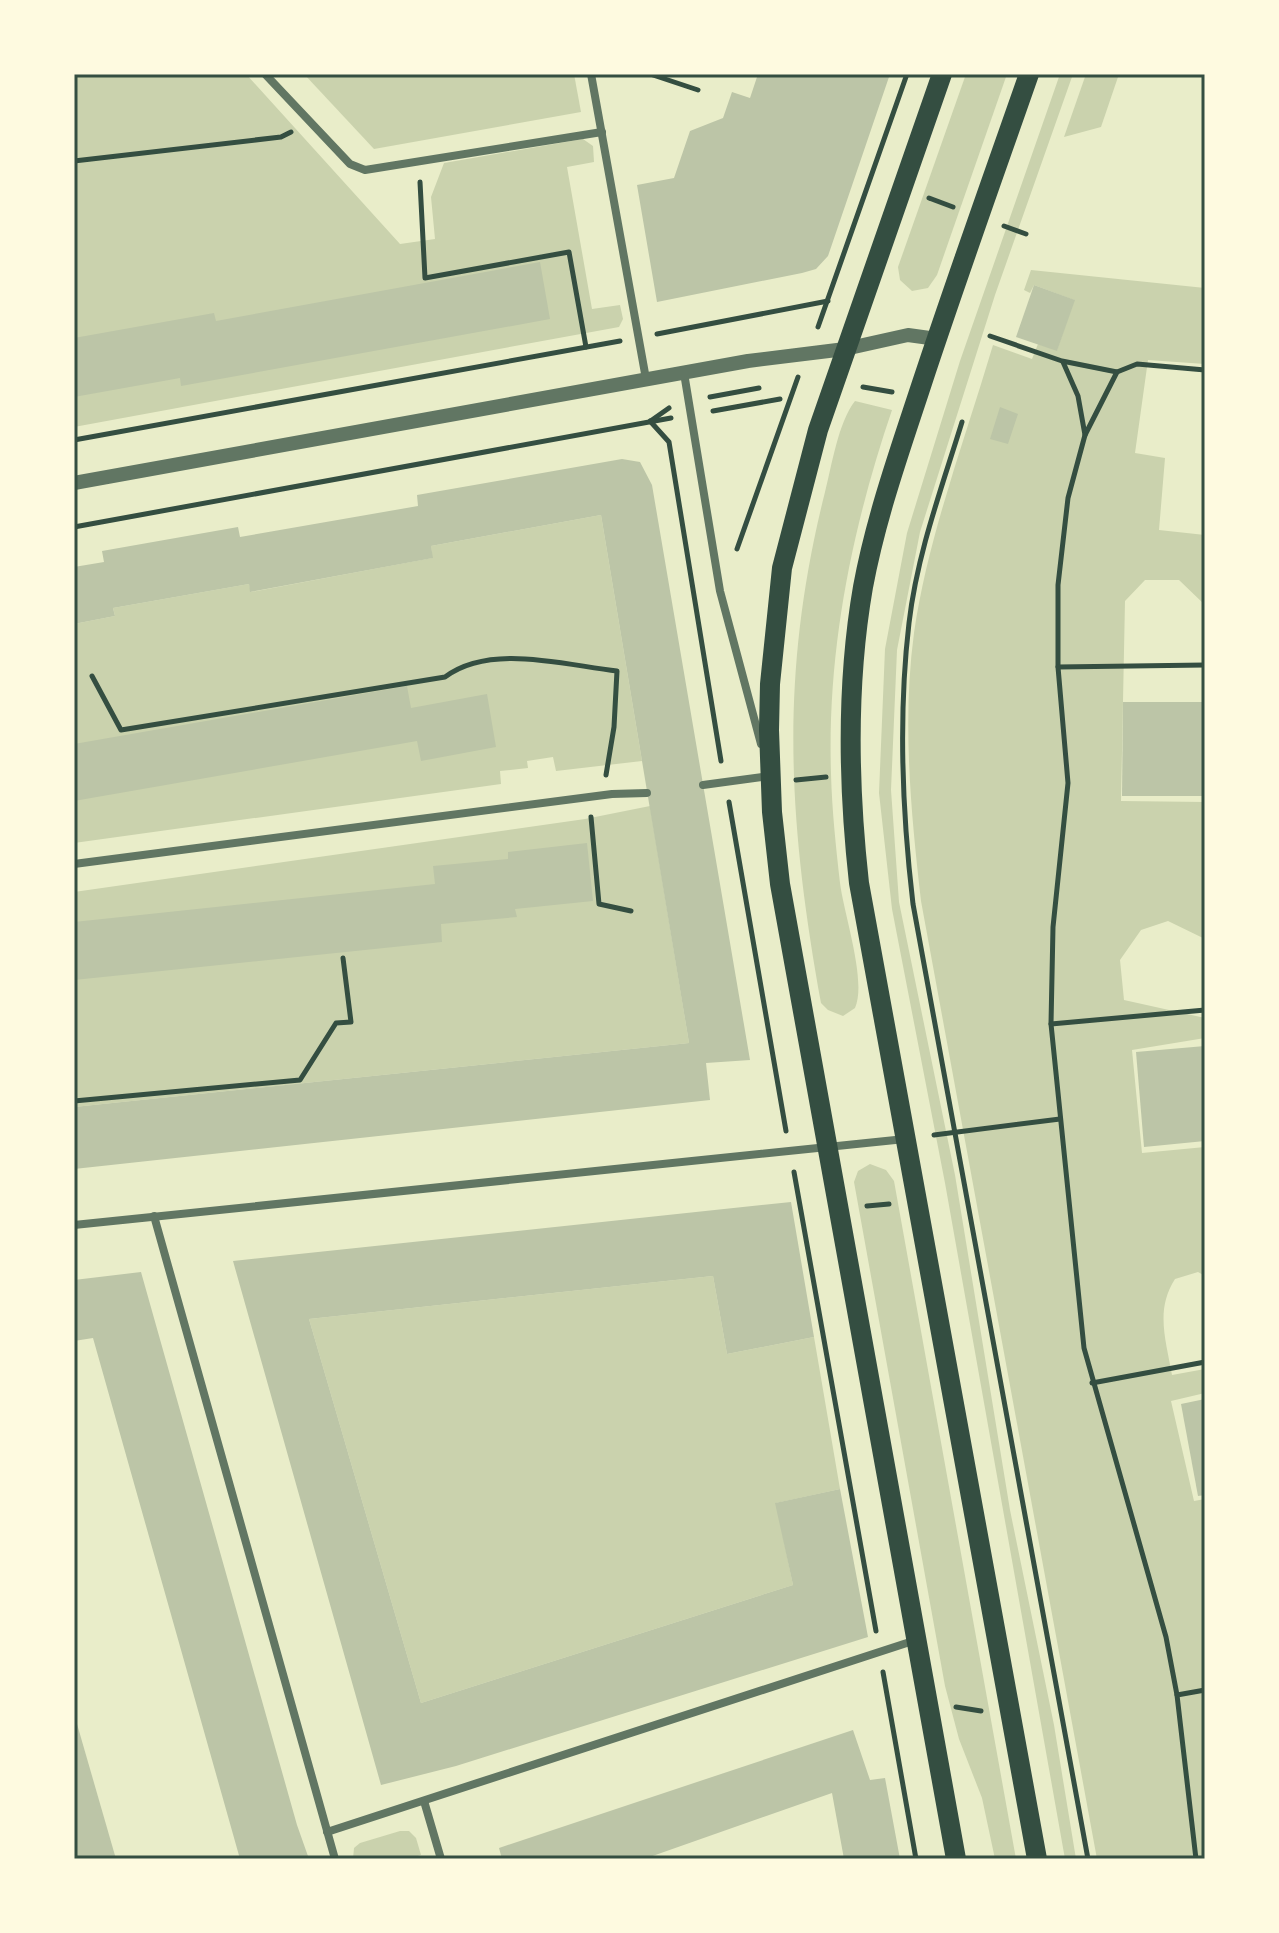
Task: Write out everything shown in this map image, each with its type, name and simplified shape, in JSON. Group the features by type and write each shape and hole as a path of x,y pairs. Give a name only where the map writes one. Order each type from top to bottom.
{"main road":[{"path":"942,74 845,349 807,468 782,568 770,684 770,776 780,884 956,1859"},
{"path":"1029,74 937,339 875,531 863,588 851,709 851,798 859,883 1037,1859"}],"street":[{"path":"265,74 350,164 360,169 419,163 602,132"},
{"path":"591,74 646,379"},
{"path":"74,483 646,379 845,349 908,335 937,339"},
{"path":"684,373 720,591 770,776 703,785"},
{"path":"74,864 590,797 647,793"},
{"path":"74,1225 905,1139"},
{"path":"154,1216 335,1859"},
{"path":"327,1832 917,1640"},
{"path":"424,1801 441,1859"}],"path":[{"path":"650,74 698,90"},
{"path":"825,310 907,74"},
{"path":"74,161 281,137 310,123"},
{"path":"419,163 425,278 569,252 586,347"},
{"path":"923,196 961,210"},
{"path":"995,240 1006,210"},
{"path":"1001,225 1026,234"},
{"path":"651,335 828,301"},
{"path":"990,336 1062,361 1117,372 1137,364 1205,370"},
{"path":"74,440 616,342"},
{"path":"1062,361 1078,396 1085,435"},
{"path":"1117,372 1085,435 1068,498 1060,553 1058,667 1068,783 1053,927 1051,1024 1078,1311 1092,1383 1155,1592 1177,1695 1196,1859"},
{"path":"858,386 893,392"},
{"path":"746,526 789,405"},
{"path":"74,527 650,421 669,442 701,643"},
{"path":"962,422 923,551 909,622 901,804 913,904 1032,1568 1088,1859"},
{"path":"92,676 121,730 445,677 461,665 503,659 617,671 614,727 608,763"},
{"path":"1058,667 1205,665"},
{"path":"792,781 831,776"},
{"path":"590,797 599,904 631,911"},
{"path":"74,1101 300,1080 336,1023 351,1022 343,958"},
{"path":"1051,1024 1205,1010"},
{"path":"930,1136 1060,1119"},
{"path":"927,1121 933,1151"},
{"path":"863,1206 894,1203"},
{"path":"1092,1383 1205,1362"},
{"path":"1177,1695 1205,1690"},
{"path":"887,1692 916,1859"},
{"path":"950,1706 990,1712"}],"green space":[{"path":"74,74 246,74 400,244 435,239 431,197 444,163 583,139 593,146 594,162 567,167 592,309 620,305 623,319 619,327 74,427"},
{"path":"304,74 574,74 581,112 374,149"},
{"path":"966,74 1007,74 937,275 928,288 912,291 900,280 898,267"},
{"path":"1060,74 1073,74 995,295 920,532 897,650 891,790 899,902 955,1175 1010,1510 1054,1725 1076,1859 1065,1859 945,1183 892,909 879,793 885,649 907,533 960,361"},
{"path":"1086,74 1119,74 1101,127 1064,137"},
{"path":"1031,270 1205,288 1205,364 1148,360 1135,453 1165,458 1159,530 1205,535 1205,605 1179,580 1145,580 1125,601 1121,801 1205,802 1205,939 1168,921 1141,930 1120,960 1124,1000 1205,1018 1205,1038 1132,1050 1142,1153 1205,1147 1205,1276 1198,1272 1175,1279 1165,1302 1164,1326 1172,1375 1205,1369 1205,1393 1171,1401 1194,1501 1205,1499 1205,1859 1097,1859 917,868 909,767 910,666 928,560 993,345 1032,359 1038,344 1057,350 1074,300 1034,285 1030,293 1024,290"},
{"path":"855,401 892,410 854,544 833,681 833,815 840,883 858,982 855,1008 843,1016 828,1010 821,1003 801,872 793,748 800,623 810,559 836,445"},
{"path":"601,515 642,761 556,771 553,757 527,761 528,768 500,771 501,784 74,843 74,624 115,616 113,608 249,584 251,592 432,558 431,546"},
{"path":"650,806 689,1043 74,1107 74,892 585,819"},
{"path":"870,1164 886,1170 894,1181 1016,1859 995,1859 982,1798 959,1739 945,1686 854,1182 858,1171"},
{"path":"713,1276 727,1354 814,1337 840,1489 776,1503 793,1585 421,1703 309,1319"},
{"path":"409,1831 416,1838 421,1855 408,1859 353,1859 354,1848 360,1843"}],"building":[{"path":"758,74 890,74 828,256 816,269 802,273 657,302 637,185 674,178 690,131 723,118 732,92 750,98"},
{"path":"540,262 550,319 181,386 180,378 74,397 74,338 214,313 216,321"},
{"path":"1034,285 1075,300 1057,351 1016,337"},
{"path":"1000,407 1018,414 1008,444 990,439"},
{"path":"622,459 640,462 652,485 750,1060 706,1063 710,1100 74,1169 74,1107 689,1043 601,515 431,546 433,558 250,592 249,584 113,608 115,616 74,624 74,567 104,562 102,551 238,527 240,537 418,506 417,495"},
{"path":"407,686 411,708 487,694 496,747 421,761 417,741 74,801 74,744"},
{"path":"1123,702 1205,702 1205,796 1122,796"},
{"path":"587,843 593,901 515,909 517,917 441,924 442,942 74,980 74,922 435,884 433,866 508,859 508,852"},
{"path":"1205,1046 1205,1141 1144,1147 1136,1052"},
{"path":"791,1202 814,1337 727,1354 713,1276 309,1319 421,1703 793,1585 775,1503 840,1489 868,1637 456,1766 381,1785 233,1261"},
{"path":"141,1272 309,1859 240,1859 93,1338 74,1341 74,1280"},
{"path":"1205,1399 1205,1495 1198,1496 1181,1404"},
{"path":"75,1717 116,1859 74,1859"},
{"path":"853,1730 870,1780 885,1778 900,1859 844,1859 832,1793 644,1859 502,1859 499,1848"}]}
